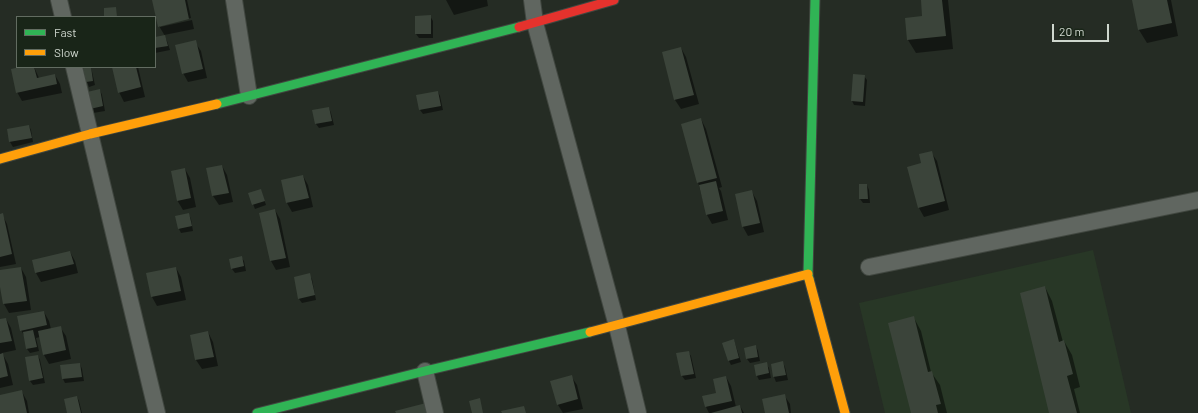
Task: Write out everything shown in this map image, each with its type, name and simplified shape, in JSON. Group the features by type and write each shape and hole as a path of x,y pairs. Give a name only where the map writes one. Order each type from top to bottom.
{"street":[{"path":"59,0 63,16"},
{"path":"234,0 249,96"},
{"path":"532,0 535,23 618,326 638,413"},
{"path":"0,159 90,134 249,96 535,23 614,0"},
{"path":"815,0 808,274 845,413"},
{"path":"74,68 157,413"},
{"path":"869,267 1198,200"},
{"path":"257,413 282,410 425,371 618,326 808,274"},
{"path":"425,371 435,413"}],"shaded area":[{"path":"1093,250 1131,413 885,413 859,303"}],"building":[{"path":"152,0 185,0 189,19 158,27"},
{"path":"921,0 942,0 946,36 907,40 905,18 922,16"},
{"path":"1132,0 1167,0 1172,23 1138,30"},
{"path":"116,7 117,16 104,16 104,8"},
{"path":"431,15 431,34 415,34 415,16"},
{"path":"165,35 168,46 156,48 156,37"},
{"path":"196,40 203,69 182,74 175,45"},
{"path":"681,47 694,95 674,100 662,52"},
{"path":"34,68 37,78 55,74 57,84 16,93 11,69"},
{"path":"83,68 91,68 93,81 86,82"},
{"path":"112,68 136,68 141,87 118,93"},
{"path":"853,74 865,75 863,102 851,101"},
{"path":"100,89 103,106 90,109 87,92"},
{"path":"438,91 441,106 419,110 416,95"},
{"path":"329,107 332,121 315,124 312,110"},
{"path":"701,118 717,178 697,183 681,124"},
{"path":"29,125 32,138 9,142 7,129"},
{"path":"932,151 945,201 918,208 907,167 921,163 919,154"},
{"path":"222,165 229,193 212,196 206,168"},
{"path":"185,168 191,198 177,201 171,171"},
{"path":"303,175 309,198 286,203 281,180"},
{"path":"716,181 723,211 706,215 699,185"},
{"path":"859,184 867,184 868,199 859,199"},
{"path":"261,189 265,201 252,205 248,193"},
{"path":"752,190 760,223 742,227 735,194"},
{"path":"275,209 286,258 270,261 259,213"},
{"path":"3,213 12,254 0,257 0,214"},
{"path":"189,213 192,226 178,229 175,216"},
{"path":"70,251 74,264 35,273 32,260"},
{"path":"242,256 244,266 231,269 229,259"},
{"path":"21,267 27,301 3,304 0,287 0,270"},
{"path":"176,267 181,291 151,297 146,273"},
{"path":"310,273 315,295 298,299 294,277"},
{"path":"1045,286 1059,342 1064,340 1073,374 1067,376 1077,413 1049,413 1020,293"},
{"path":"44,311 47,325 20,331 17,316"},
{"path":"914,316 928,372 932,371 941,404 936,405 938,413 911,413 888,323"},
{"path":"6,318 12,341 0,343 0,319"},
{"path":"61,326 66,350 43,355 38,331"},
{"path":"33,330 37,347 26,349 23,332"},
{"path":"208,331 214,357 195,360 190,335"},
{"path":"734,339 739,358 728,361 722,343"},
{"path":"756,345 758,357 746,359 744,348"},
{"path":"689,351 694,374 681,376 676,353"},
{"path":"3,353 8,376 0,378 0,354"},
{"path":"38,355 43,378 29,381 25,357"},
{"path":"783,361 786,375 773,377 771,364"},
{"path":"767,362 769,373 756,376 754,365"},
{"path":"80,363 82,377 62,379 60,365"},
{"path":"572,375 578,399 557,405 550,381"},
{"path":"726,376 732,401 705,407 702,396 716,393 713,379"},
{"path":"22,390 27,413 0,413 0,395"},
{"path":"785,394 789,413 765,413 762,399"},
{"path":"77,396 81,413 67,413 64,399"},
{"path":"480,398 483,413 472,413 469,401"},
{"path":"430,402 433,413 396,413 395,411"},
{"path":"740,405 742,413 711,413"},
{"path":"524,406 526,413 502,413 501,411"}],"traffic: fast":[{"path":"809,279 815,0"},
{"path":"217,104 519,27"},
{"path":"257,413 590,332"}],"traffic: slow":[{"path":"0,159 90,134 217,104"},
{"path":"590,332 808,274"},
{"path":"809,279 845,413"}],"traffic: jam":[{"path":"519,27 614,0"}]}
